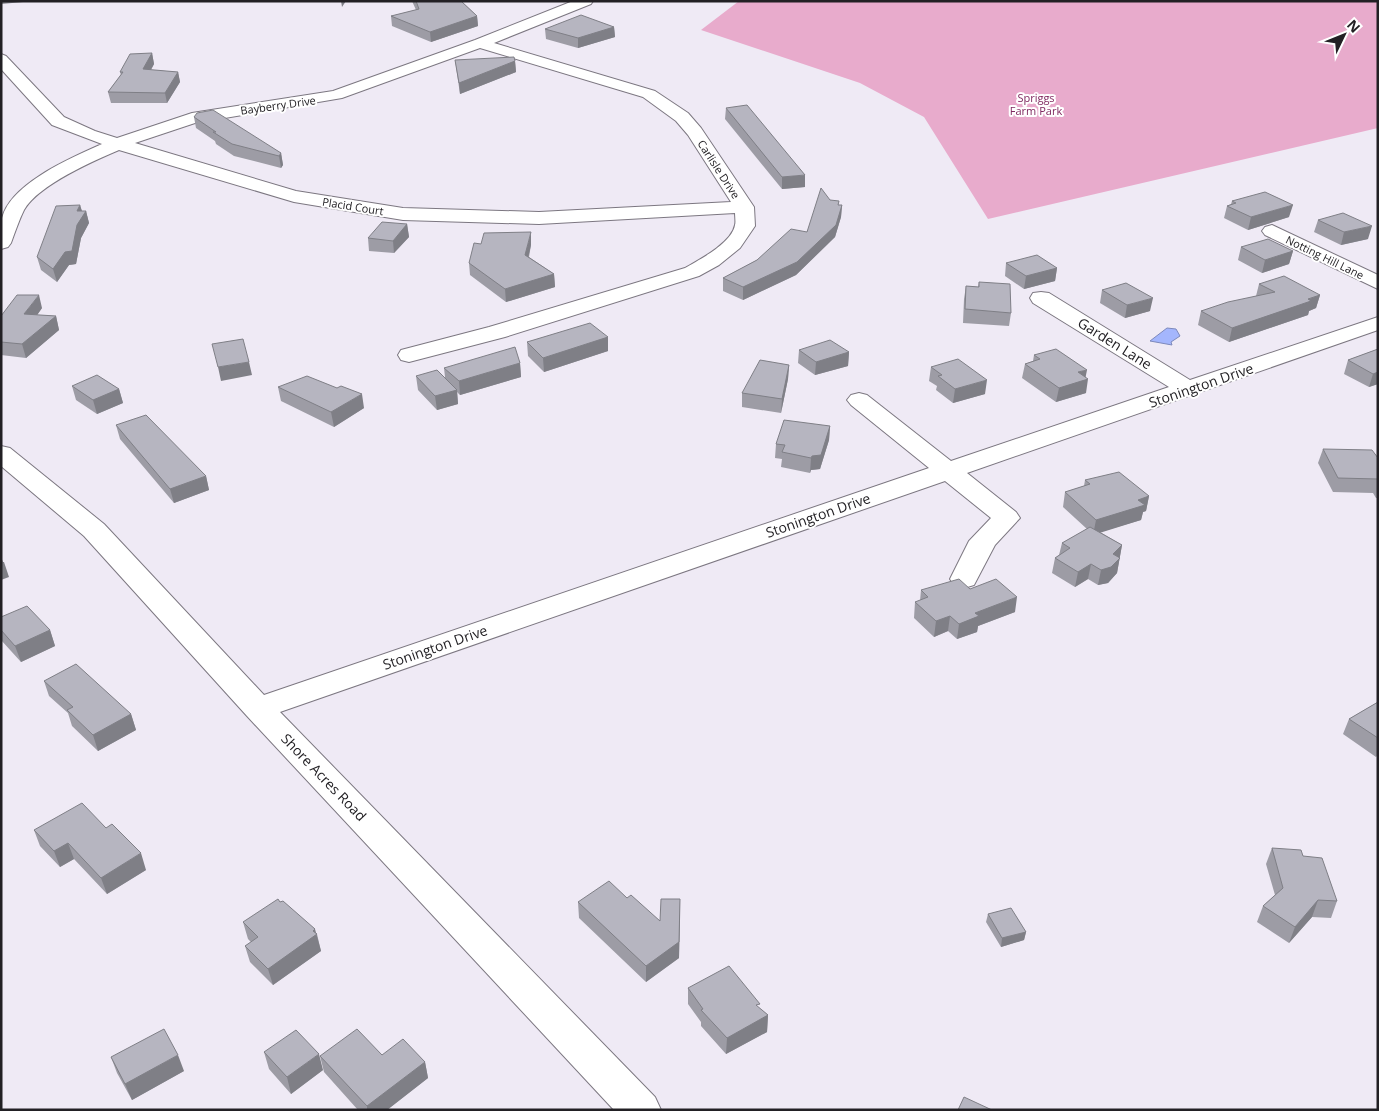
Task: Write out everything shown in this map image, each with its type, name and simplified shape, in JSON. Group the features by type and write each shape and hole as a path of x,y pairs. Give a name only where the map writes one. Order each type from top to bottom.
{"street":[{"name":"Bayberry Drive","path":"1,243 16,207 30,192 69,166 118,143 192,118 336,95 480,44 586,1"},
{"name":"Carlisle Drive","path":"409,355 497,332 692,272 712,261 733,244 746,226 744,207 695,132 668,106 649,94 623,85 480,44"},
{"name":"Placid Court","path":"1,58 58,121 89,135 294,196 403,214 538,218 744,207"},
{"name":"Notting Hill Lane","path":"1272,231 1378,284"},
{"name":"Garden Lane","path":"1042,298 1189,389"},
{"name":"Stonington Drive","path":"258,708 1378,323"},
{"path":"859,400 1007,518 983,541 964,579"},
{"name":"Shore Acres Road","path":"1,453 94,530 258,708 641,1110"}],"green space":[{"name":"Spriggs Farm Park","path":"739,1 1378,1 1378,128 988,219 924,117 860,83 701,30"}],"water":[{"path":"1167,328 1176,329 1180,336 1171,342 1172,345 1150,341"}],"building":[{"path":"416,1 461,1 477,16 430,32 391,16 419,9"},
{"path":"581,15 614,27 578,38 545,29"},
{"path":"152,53 143,69 178,72 165,93 108,92 123,72 120,72 130,54"},
{"path":"514,57 515,61 459,83 455,60"},
{"path":"747,105 805,175 782,177 726,108"},
{"path":"213,110 281,153 279,156 232,144 194,117 197,113"},
{"path":"821,188 830,200 839,201 838,205 842,205 836,225 797,262 743,287 723,278 757,260 791,229 807,232"},
{"path":"1265,192 1293,205 1251,217 1227,206 1236,203 1232,201"},
{"path":"80,205 77,211 86,211 77,225 72,251 65,252 53,269 37,257 56,206"},
{"path":"1343,213 1372,226 1344,232 1318,220"},
{"path":"382,222 407,224 393,241 368,238"},
{"path":"531,232 525,255 554,274 505,289 469,263 474,243 481,244 484,233"},
{"path":"1268,239 1293,251 1265,260 1241,247"},
{"path":"1037,255 1057,268 1026,276 1006,263"},
{"path":"1284,276 1320,295 1308,299 1311,301 1232,328 1201,311 1228,302 1275,292 1259,284"},
{"path":"979,282 1010,284 1011,313 965,309 966,286 979,287"},
{"path":"1126,283 1153,298 1127,305 1102,290"},
{"path":"17,295 39,295 24,314 56,316 22,344 1,342 1,316"},
{"path":"590,323 608,337 543,358 527,342"},
{"path":"243,339 249,362 218,367 212,344"},
{"path":"830,340 849,352 816,362 799,350"},
{"path":"515,347 520,363 459,381 444,368"},
{"path":"1056,349 1087,370 1078,372 1088,379 1059,388 1025,364 1040,359 1034,355"},
{"path":"1378,349 1378,372 1373,374 1348,360"},
{"path":"958,359 987,380 955,389 938,376 942,375 931,367"},
{"path":"760,360 789,365 782,399 742,393"},
{"path":"437,370 457,390 435,396 416,376"},
{"path":"97,375 119,389 93,400 72,386"},
{"path":"307,376 337,388 341,386 362,394 331,412 278,387"},
{"path":"146,415 206,476 170,489 116,425"},
{"path":"784,420 830,426 821,455 812,456 811,458 782,452 785,445 776,444"},
{"path":"1323,449 1372,450 1378,458 1378,479 1338,478"},
{"path":"1119,472 1149,496 1138,500 1145,505 1096,520 1065,492 1090,484 1085,480"},
{"path":"1090,527 1122,545 1113,554 1120,558 1111,567 1101,570 1091,564 1078,572 1055,558 1070,548 1062,543"},
{"path":"959,579 970,589 996,579 1017,597 975,613 979,616 959,624 950,616 936,621 915,602 928,597 921,590"},
{"path":"27,606 50,630 15,646 1,630 1,617"},
{"path":"76,664 131,714 93,735 67,710 73,707 44,681"},
{"path":"1378,702 1378,738 1349,719"},
{"path":"82,803 106,828 112,824 141,853 101,878 68,843 54,851 34,830"},
{"path":"1272,848 1301,850 1303,856 1322,858 1337,901 1318,900 1295,927 1263,906 1283,888"},
{"path":"609,881 627,898 631,895 660,921 661,899 680,899 679,942 646,966 578,902"},
{"path":"278,899 280,902 283,901 315,929 313,931 317,934 268,969 245,946 258,937 243,922"},
{"path":"1011,908 1026,932 1002,938 988,914"},
{"path":"729,966 760,1004 756,1005 768,1015 727,1038 701,1010 703,1009 688,988"},
{"path":"164,1029 178,1055 125,1084 111,1057"},
{"path":"357,1029 382,1055 403,1039 425,1062 367,1106 320,1056"},
{"path":"296,1030 319,1054 287,1077 264,1052"},
{"path":"964,1097 992,1110 958,1110"}]}
